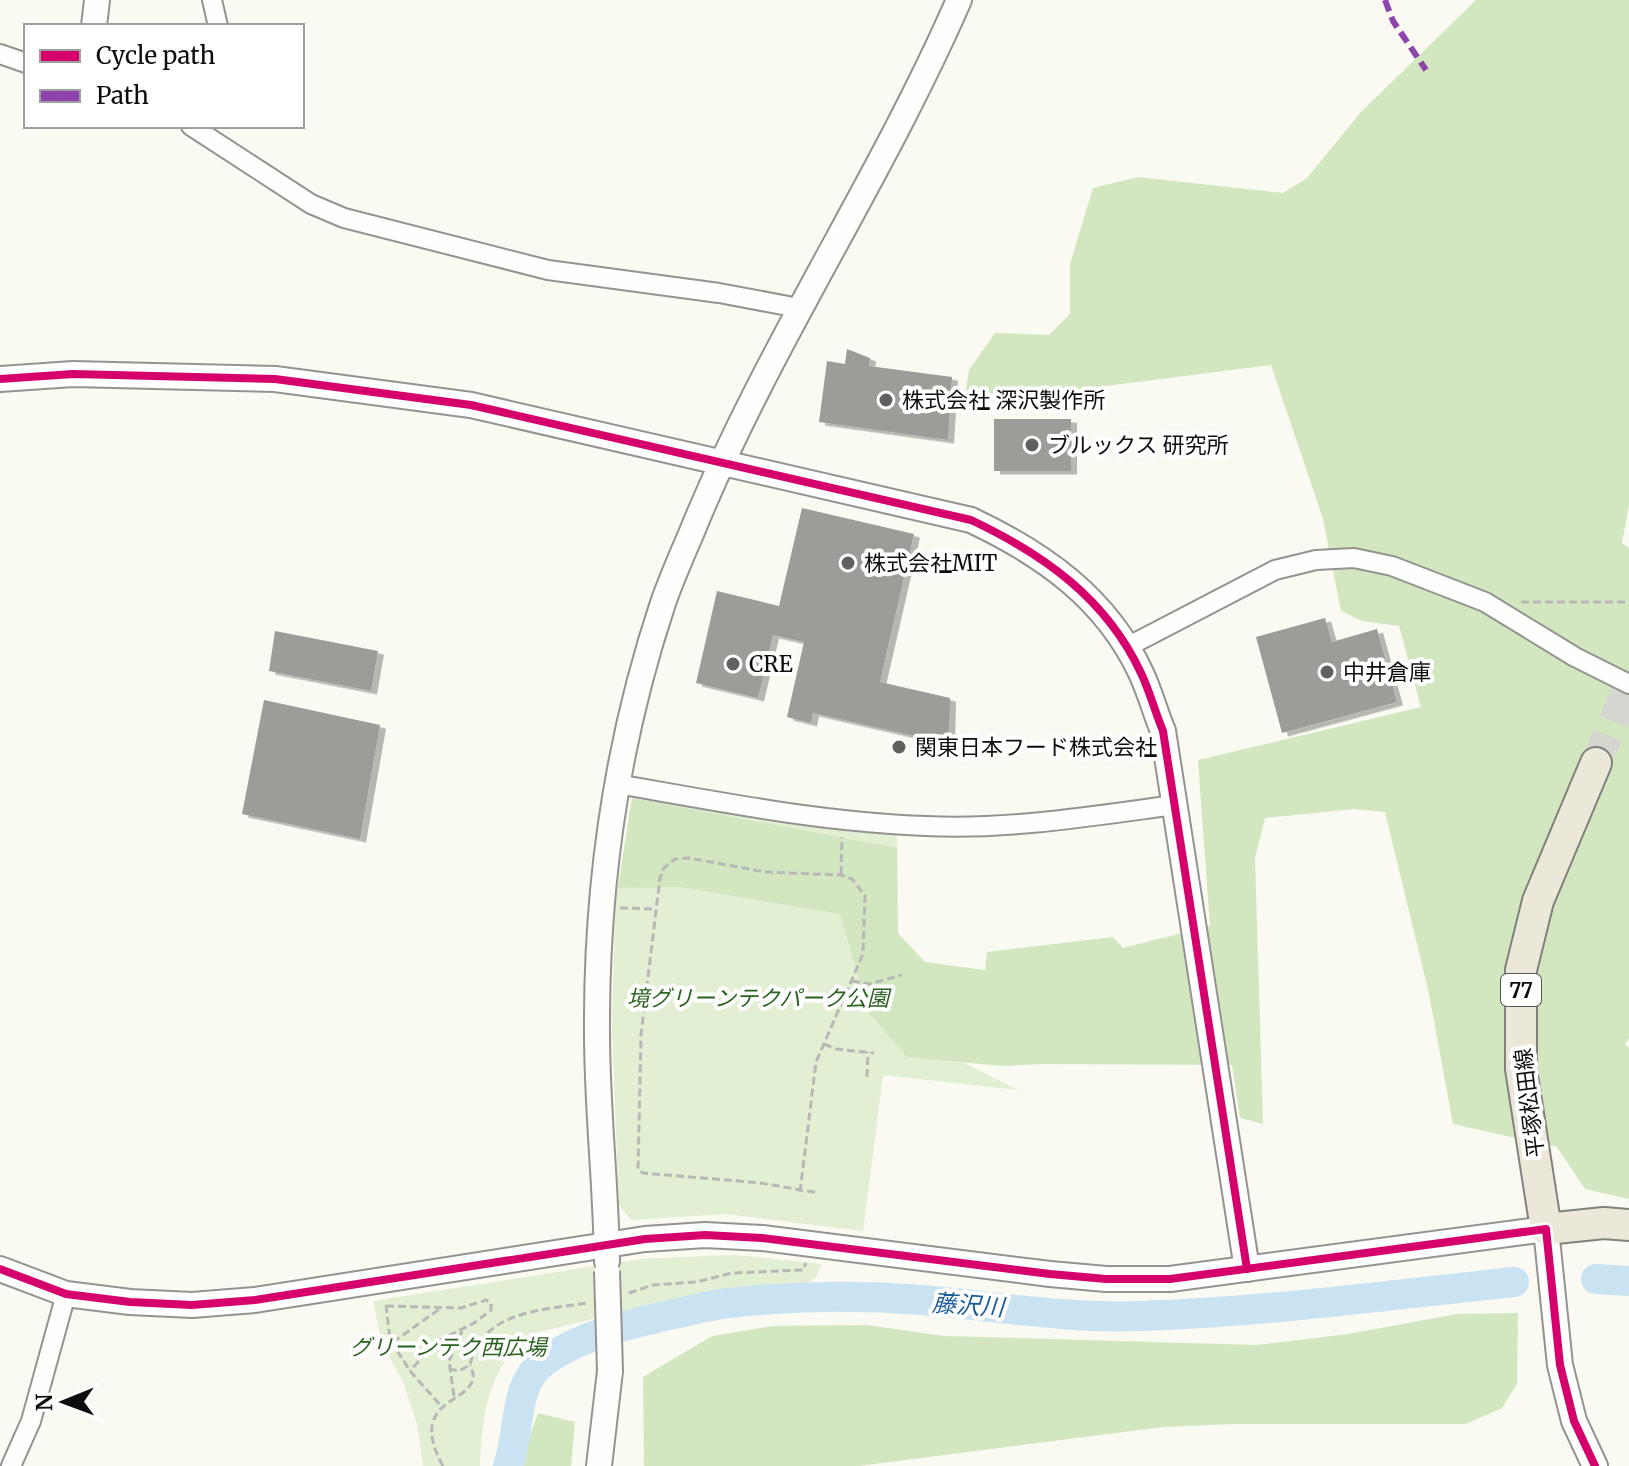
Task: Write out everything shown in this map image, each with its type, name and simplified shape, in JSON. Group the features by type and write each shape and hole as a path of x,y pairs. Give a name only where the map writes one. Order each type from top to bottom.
{"main road":[{"name":"平塚松田線","path":"1546,1229 1521,1069 1521,970 1538,901 1596,763"},
{"path":"1546,1229 1604,1223 1629,1225"}],"street":[{"path":"94,24 97,0"},
{"path":"212,0 218,24"},
{"path":"599,1466 610,1371 597,1033 601,907 617,784 648,653 664,601 720,461 931,65 959,0"},
{"path":"0,54 24,62"},
{"path":"203,129 311,204 344,218 548,270 719,293 799,308"},
{"path":"0,379 73,374 275,379 471,405 971,520 1045,559 1090,597 1127,647 1163,731 1247,1269"},
{"path":"1127,647 1275,570 1316,560 1354,558 1392,566 1485,602 1575,657 1629,684"},
{"path":"617,784 842,821 929,827 1053,822 1175,805"},
{"path":"0,1269 66,1294 130,1302 192,1305 255,1300 645,1239 690,1236 748,1237 1106,1279 1170,1279 1546,1229 1560,1365 1574,1421 1595,1466"},
{"path":"11,1466 31,1421 66,1294"}],"path":[{"path":"1485,602 1629,602"},
{"path":"841,875 842,821"},
{"path":"800,1192 816,1062 863,954 865,896 852,879 841,875 765,872 689,858 675,859 664,868 656,909 641,1035 638,1169 643,1173 761,1183 800,1192 819,1193"},
{"path":"601,907 656,909"},
{"path":"852,981 869,984 902,975"},
{"path":"824,1044 836,1049 874,1053"},
{"path":"867,1077 868,1052"},
{"path":"410,1371 436,1342 491,1310 491,1303 486,1300 461,1308 386,1306 393,1342 410,1371 442,1407"},
{"path":"393,1342 441,1308"},
{"path":"454,1398 449,1361 454,1344 464,1328"},
{"path":"443,1466 433,1444 431,1429 438,1411 467,1391 472,1383 473,1370 470,1365"}],"green space":[{"path":"1476,0 1629,0 1629,505 1622,543 1629,548 1629,1038 1625,1044 1629,1048 1629,1199 1585,1189 1557,1147 1453,1124 1429,994 1385,812 1354,809 1265,818 1255,858 1263,1124 1240,1118 1232,1065 1002,1066 907,1057 869,1013 840,914 681,887 618,888 632,798 897,848 898,933 925,962 985,970 987,952 1113,937 1123,948 1210,926 1198,760 1421,707 1399,626 1362,621 1341,611 1323,519 1271,365 964,404 969,370 995,333 1049,335 1070,314 1070,264 1093,188 1138,177 1283,193 1307,178 1360,113"},
{"name":"境グリーンテクパーク公園","path":"632,798 806,826 897,835 898,956 911,1024 966,1064 1019,1090 883,1075 863,1231 727,1214 631,1220 619,1205 612,1028 615,906"},
{"name":"グリーンテク西広場","path":"734,1255 822,1264 816,1277 808,1283 694,1294 535,1333 519,1345 497,1374 486,1409 480,1466 423,1466 417,1424 404,1384 382,1343 373,1301 640,1259"},
{"path":"1518,1313 1517,1384 1502,1408 1466,1424 1163,1427 859,1466 644,1466 643,1377 712,1336 773,1326 866,1325 945,1336 1257,1345 1348,1334 1457,1314"},
{"path":"538,1413 575,1422 571,1466 519,1466"}],"building":[{"name":"株式会社 深沢製作所","path":"847,349 870,358 869,366 952,377 948,440 819,422 827,361 845,364"},
{"name":"ブルックス 研究所","path":"994,419 1071,419 1071,471 994,471"},
{"path":"802,508 914,534 880,682 950,698 949,744 813,713 811,723 787,717 804,642 773,635 758,698 696,683 717,591 779,606"},
{"name":"中井倉庫","path":"1325,618 1332,642 1377,629 1397,702 1282,733 1256,637"},
{"path":"275,631 378,651 371,691 269,671"},
{"path":"264,700 380,725 360,839 242,814"}],"waterway":[{"name":"藤沢川","path":"1596,1279 1629,1281"},
{"name":"藤沢川","path":"508,1466 522,1395 534,1371 545,1361 574,1344 605,1332 714,1305 801,1298 874,1297 1058,1314 1140,1316 1281,1307 1514,1282"}],"tunnel":[{"path":"1596,763 1629,685"}],"marked path":[{"path":"1385,0 1393,21 1426,70"}],"cycle path":[{"path":"0,379 73,374 275,379 471,405 971,520 1047,564 1091,601 1127,646 1163,731 1247,1269"},
{"path":"0,1269 66,1294 130,1302 192,1305 255,1300 645,1239 705,1235 762,1238 1050,1274 1106,1279 1170,1279 1546,1229 1560,1365 1574,1421 1595,1466"}],"place":[{"name":"株式会社 深沢製作所","path":"886,400"},
{"name":"ブルックス 研究所","path":"1032,445"},
{"name":"株式会社MIT","path":"848,563"},
{"name":"CRE","path":"733,664"},
{"name":"中井倉庫","path":"1327,672"},
{"name":"関東日本フード株式会社","path":"899,747"}]}
